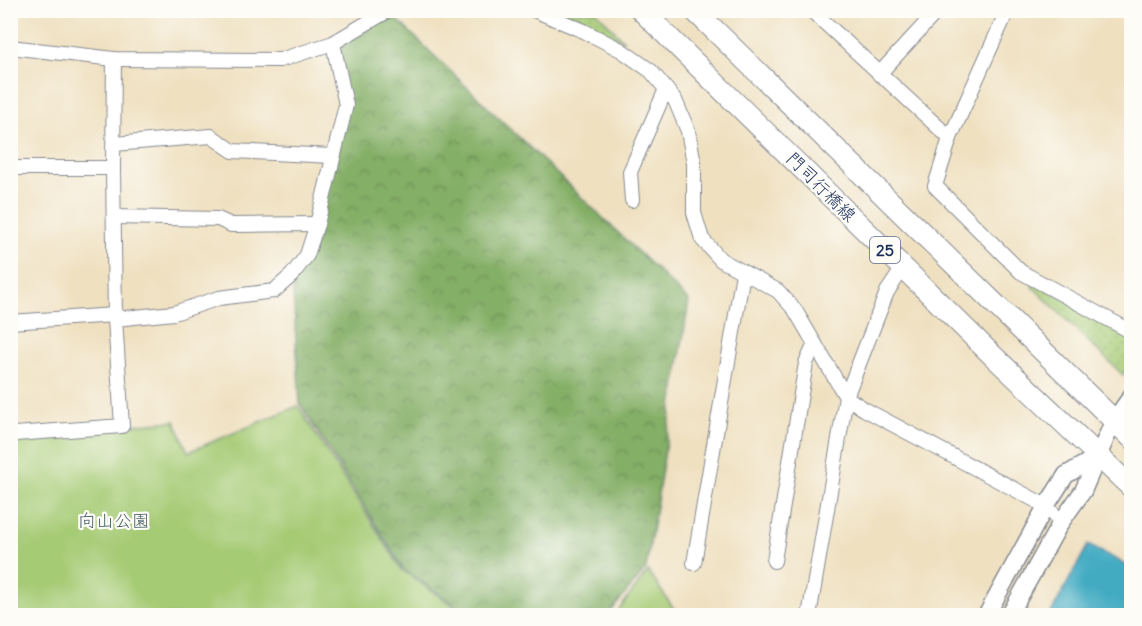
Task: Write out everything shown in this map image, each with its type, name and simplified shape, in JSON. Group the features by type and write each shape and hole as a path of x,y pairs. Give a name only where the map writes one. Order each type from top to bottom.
{"main road":[{"name":"門司行橋線","path":"641,10 1131,488"},
{"name":"門司行橋線","path":"694,10 1131,438"}],"street":[{"path":"534,10 584,31 621,50 651,71 675,100 688,131 694,164 694,213 702,239 721,260 778,291 795,310 846,397 864,409 1046,506 1061,522"},
{"path":"811,10 950,138"},
{"path":"1006,10 950,138 935,186 1021,272 1131,332"},
{"path":"10,48 114,59 280,60 333,43 388,11"},
{"path":"879,74 932,13"},
{"path":"10,322 174,313 219,298 274,291 292,275 307,255 321,209 346,105 333,43"},
{"path":"10,440 15,434 122,426 115,317 114,59"},
{"path":"632,200 630,172 666,89"},
{"path":"114,144 210,136 233,151 332,156"},
{"path":"10,168 113,168"},
{"path":"114,217 218,219 231,225 317,224"},
{"path":"809,615 846,397 887,292 903,268"},
{"path":"694,563 743,273"},
{"path":"774,561 806,363 815,344"},
{"path":"1009,615 1061,522 1083,491 1113,422 1131,394"},
{"path":"986,615 1046,506 1066,475 1098,456"}],"green space":[{"path":"388,11 689,301 646,569 608,615 470,615 404,570 300,404 292,275 307,255 346,105 333,43"},
{"path":"551,11 596,11 624,41"},
{"path":"1035,282 1131,335 1131,363 1123,375 1032,286"},
{"name":"向山公園","path":"298,406 402,570 467,615 11,616 10,440 15,434 175,421 188,452"},
{"path":"648,571 678,615 615,615"}],"water":[{"path":"1088,545 1131,567 1131,615 1050,615"}]}
